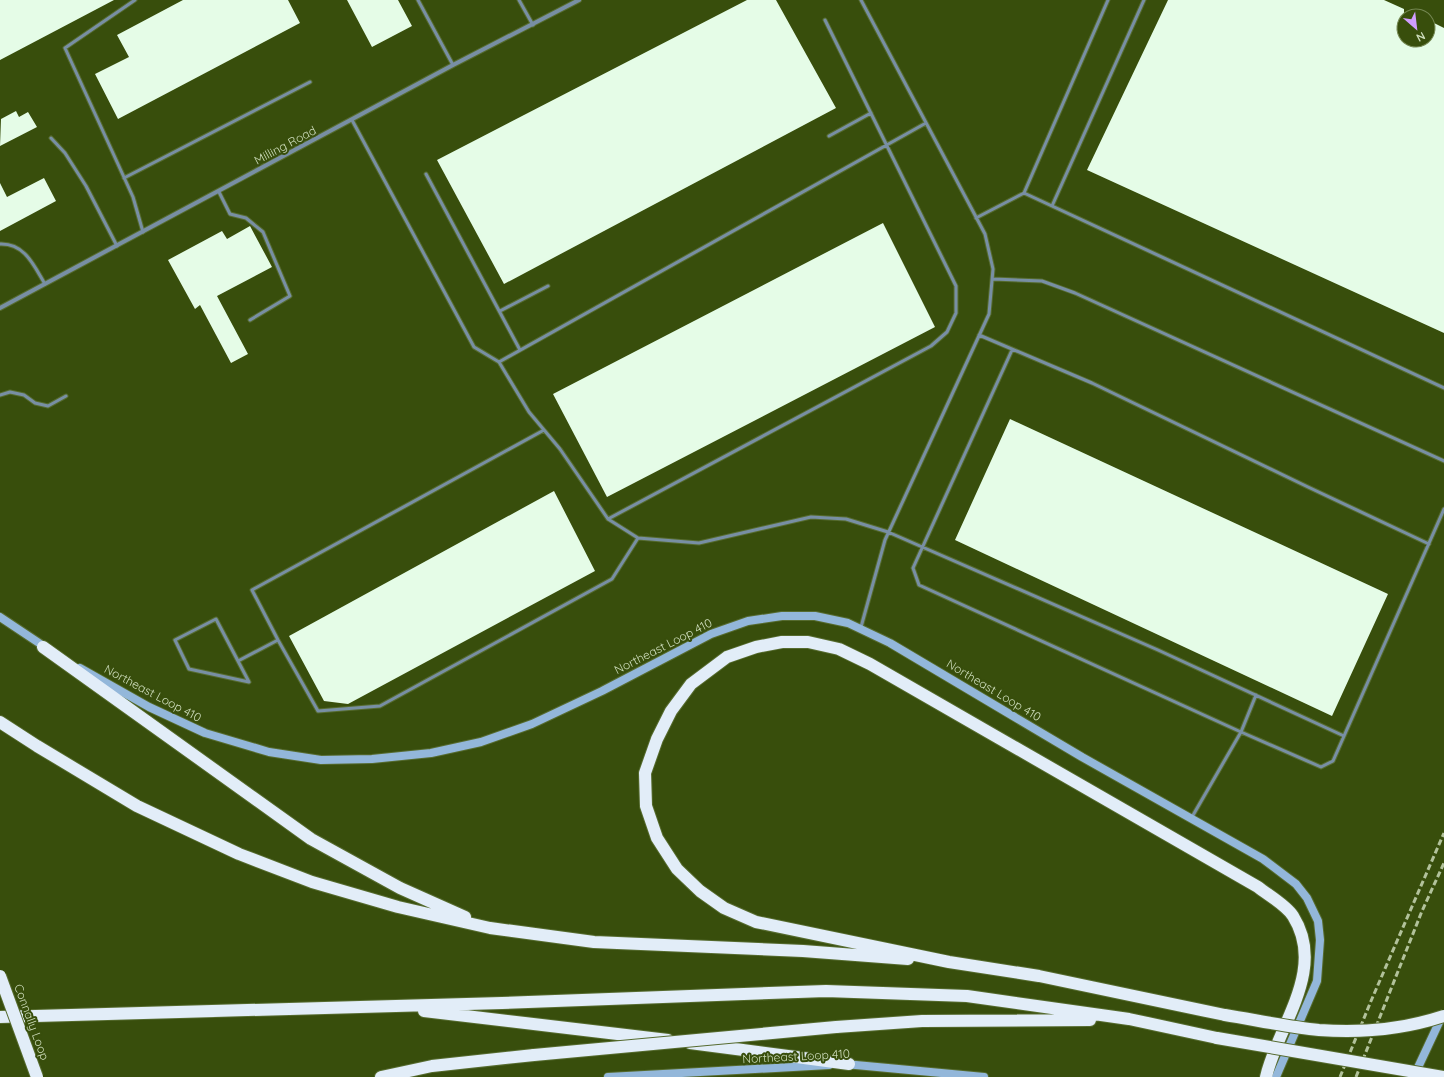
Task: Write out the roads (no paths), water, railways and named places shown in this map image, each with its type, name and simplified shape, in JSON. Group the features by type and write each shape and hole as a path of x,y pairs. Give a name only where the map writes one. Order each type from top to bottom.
{"highway":[{"path":"1266,1077 1304,979 1306,957 1302,934 1293,915 1258,888 870,664 839,649 808,642 782,642 756,647 727,657 691,684 671,711 656,739 645,773 646,806 657,838 677,869 700,891 724,908 756,922 949,962 1039,976 1225,1015 1318,1030 1349,1031 1397,1027 1444,1016"},
{"path":"43,647 311,839 400,888 490,928"},
{"path":"0,722 137,806 239,854 312,882 390,905 490,928 594,942 803,951 949,962"},
{"name":"Connally Loop","path":"0,976 37,1077"},
{"path":"0,1017 826,991 967,996 1129,1020 1217,1038 1444,1077"},
{"path":"379,1006 598,1031 849,1064"},
{"path":"381,1077 432,1066 836,1027 922,1021 1129,1020"}],"main road":[{"name":"Northeast Loop 410","path":"0,618 43,647 149,707 205,733 269,752 321,760 372,759 431,753 481,742 532,724 602,691 711,634 748,621 782,616 815,616 848,623 890,643 1082,756 1263,859 1296,884 1307,898 1318,921 1320,940 1317,981 1276,1077"},
{"path":"1413,1077 1444,1011"},
{"name":"Northeast Loop 410","path":"608,1077 849,1064 980,1077"}],"street":[{"name":"Milling Road","path":"0,308 579,0"}],"lane":[{"path":"135,0 65,48 133,197 143,232"},
{"path":"418,0 453,66"},
{"path":"519,0 532,25"},
{"path":"860,629 888,532 989,314 994,269 984,234 861,0"},
{"path":"976,218 1024,193 1108,0"},
{"path":"1052,206 1144,0"},
{"path":"608,519 931,346 947,332 956,313 956,286 825,20"},
{"path":"124,178 310,82"},
{"path":"829,136 871,113"},
{"path":"352,120 474,347 499,362 529,412 560,449 608,519 638,538 699,543 811,517 846,519 888,532 1158,650 1344,736"},
{"path":"499,362 926,123"},
{"path":"51,138 65,153 86,186 117,246"},
{"path":"426,174 520,350"},
{"path":"219,192 230,214 246,218 263,232 290,296 250,320"},
{"path":"1024,193 1444,388"},
{"path":"0,244 20,248 26,253 45,284"},
{"path":"992,279 1042,281 1075,293 1444,461"},
{"path":"500,311 548,286"},
{"path":"979,336 1092,383 1429,544"},
{"path":"1012,350 913,568 919,585 1321,767 1333,761 1444,509"},
{"path":"0,395 10,392 24,395 35,403 48,406 66,396"},
{"path":"544,430 252,590 318,711 380,706 612,579 638,538"},
{"path":"216,619 238,661 249,682 189,669 175,640 216,619"},
{"path":"238,661 278,640"},
{"path":"1191,818 1241,732 1256,695"}],"railway":[{"path":"1340,1077 1371,1001 1444,833"},
{"path":"1356,1077 1422,911 1444,863"}]}
